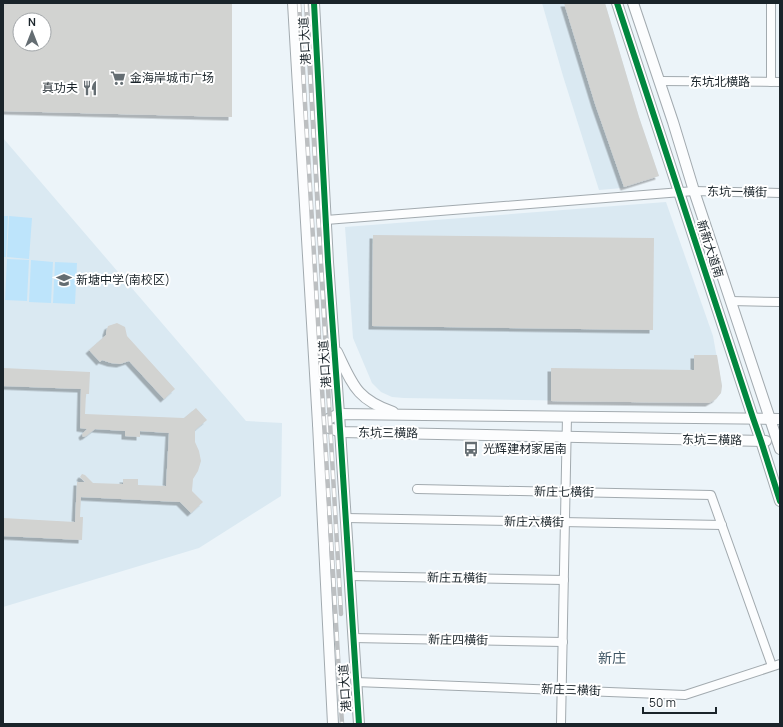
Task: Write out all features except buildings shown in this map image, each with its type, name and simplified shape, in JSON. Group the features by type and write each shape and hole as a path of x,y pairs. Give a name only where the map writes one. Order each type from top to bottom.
{"street":[{"name":"港口大道","path":"293,3 318,424 333,724"},
{"name":"港口大道","path":"314,3 326,220 359,724"},
{"name":"新新大道南","path":"617,3 780,501"},
{"name":"新新大道南","path":"634,3 731,301 775,419 779,443"},
{"path":"771,3 771,82"},
{"name":"东坑北横路","path":"660,81 780,82"},
{"name":"东坑一横街","path":"326,220 694,191 780,193"},
{"path":"731,301 780,302"},
{"path":"334,345 350,380 365,399 377,406 400,414"},
{"name":"东坑三横路","path":"318,424 339,414 775,419"},
{"path":"562,724 567,416"},
{"name":"东坑三横路","path":"318,424 340,432 761,440 779,443"},
{"name":"新庄七横街","path":"417,489 711,495 722,525"},
{"name":"新庄六横街","path":"346,518 722,525"},
{"path":"722,525 776,665"},
{"name":"新庄五横街","path":"350,576 564,580"},
{"name":"新庄四横街","path":"353,638 563,642"},
{"name":"新庄三横街","path":"356,682 685,695 776,665"}],"shaded area":[{"path":"542,3 605,3 639,117 659,176 622,188 599,190"},
{"name":"新塘中学(南校区)","path":"3,138 246,421 282,423 281,496 199,548 3,607"},
{"path":"666,202 713,336 722,386 721,393 716,399 709,403 702,403 404,398 392,397 381,392 372,383 353,338 345,227"},
{"path":"3,216 8,216 6,257 3,257"},
{"path":"9,216 32,218 29,259 7,257"},
{"path":"7,259 29,260 27,301 5,300"},
{"path":"31,260 53,262 51,303 29,302"},
{"path":"55,262 77,263 75,304 53,303"}],"railway":[{"path":"299,3 342,724"},
{"path":"306,3 341,614"}],"cycle path":[{"path":"314,3 328,262 359,724"},
{"path":"617,3 780,501"}],"place":[{"name":"金海岸城市广场","path":"118,78"},
{"name":"真功夫","path":"90,88"},
{"name":"新塘中学(南校区)","path":"64,280"},
{"name":"光辉建材家居南","path":"471,449"}],"district":[{"name":"新庄","path":"612,658"}]}
